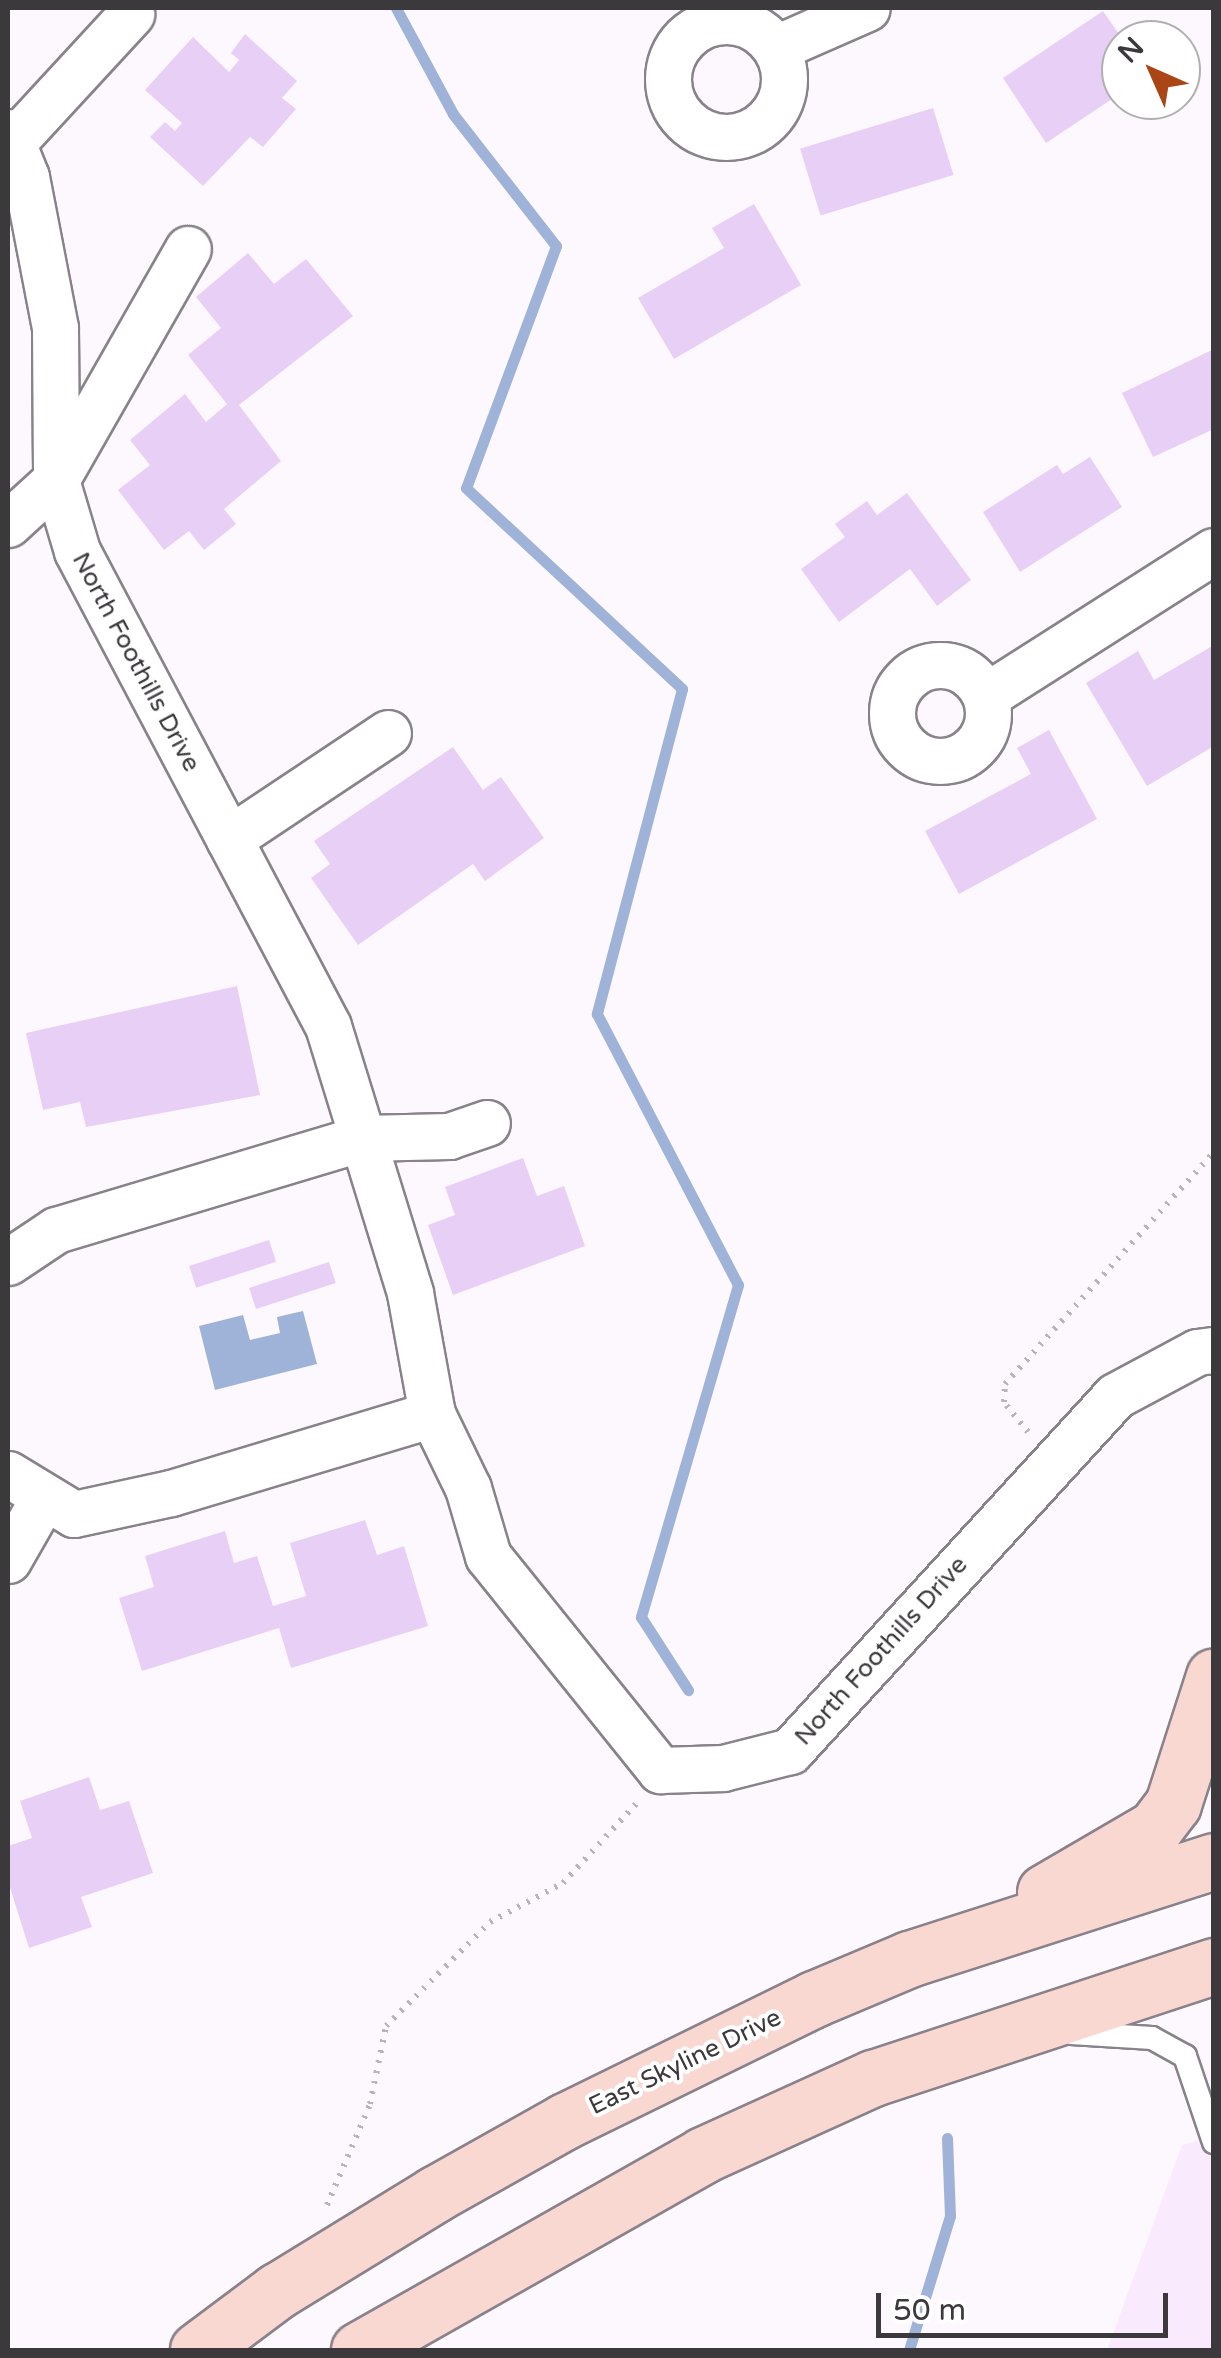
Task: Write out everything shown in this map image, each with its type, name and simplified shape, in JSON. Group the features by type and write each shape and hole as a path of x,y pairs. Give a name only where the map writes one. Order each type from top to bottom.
{"main road":[{"path":"953,1946 1155,1828 1173,1804 1214,1676"},
{"name":"East Skyline Drive","path":"198,2350 277,2291 566,2121 814,1999 953,1946 1214,1861"},
{"path":"1142,1988 1214,1931"},
{"path":"359,2350 704,2155 873,2078 1214,1966"}],"street":[{"path":"776,48 867,8"},
{"name":"North Foothills Drive","path":"131,14 14,159 55,328 56,480 77,551 328,1026 410,1293 432,1414 468,1488 488,1556 660,1770 723,1768 790,1751 1042,1471 1115,1396 1197,1352 1214,1350"},
{"path":"8,524 56,480 188,249"},
{"path":"986,696 1214,552"},
{"path":"228,838 388,733"},
{"path":"8,1262 56,1230 364,1138 449,1136 487,1123"},
{"path":"8,1560 25,1486 74,1514 171,1493 432,1414"}],"lane":[{"path":"1007,2032 1122,2033 1173,2048 1198,2077 1214,2142"}],"path":[{"path":"1042,1471 1026,1426 1004,1402 1005,1384 1214,1152"},
{"path":"322,2215 370,2104 386,2026 490,1922 563,1882 615,1834 660,1770"}],"shaded area":[{"path":"1213,2136 1213,2350 1107,2350 1182,2145"}],"water":[{"path":"303,1311 317,1364 215,1390 199,1326 243,1315 250,1340 280,1333 277,1317"}],"building":[{"path":"1103,11 1109,20 1101,20 1101,106 1046,143 1003,78"},
{"path":"245,34 297,81 282,98 296,109 263,147 250,137 203,186 150,137 165,122 175,131 182,123 145,90 193,37 229,72 239,60 231,53"},
{"path":"933,108 953,175 821,216 800,149"},
{"path":"754,204 801,285 674,359 638,298 724,248 712,228"},
{"path":"248,253 274,284 306,259 353,316 239,405 281,461 224,509 236,524 204,550 189,531 164,550 118,490 150,465 130,440 185,394 206,422 227,404 188,355 221,328 196,297"},
{"path":"1214,349 1214,429 1153,457 1122,393"},
{"path":"1090,457 1122,507 1020,572 983,512 1057,465 1063,474"},
{"path":"907,493 971,580 937,606 910,569 839,622 801,569 845,537 835,524 867,501 877,515"},
{"path":"1214,645 1214,746 1147,786 1086,683 1138,651 1154,680"},
{"path":"1049,730 1097,819 959,894 925,831 1031,774 1017,748"},
{"path":"453,747 483,790 501,777 544,838 485,881 473,864 358,945 311,878 330,864 314,841"},
{"path":"237,986 260,1095 86,1127 80,1102 43,1110 26,1033"},
{"path":"523,1158 537,1196 564,1186 585,1246 453,1295 428,1225 455,1215 445,1187"},
{"path":"269,1240 276,1262 196,1288 189,1266"},
{"path":"329,1262 336,1283 256,1309 249,1288"},
{"path":"365,1520 377,1555 404,1546 428,1626 291,1668 279,1628 142,1671 119,1598 154,1587 145,1556 225,1531 234,1563 257,1556 273,1606 306,1596 290,1543"},
{"path":"89,1777 100,1810 129,1801 153,1873 81,1897 92,1927 29,1948 8,1881 8,1846 32,1838 20,1801"}],"waterway":[{"path":"396,8 453,114 556,246 466,488 682,689 597,1014 738,1285 641,1617 688,1690"},
{"path":"909,2350 950,2216 947,2138"}]}
